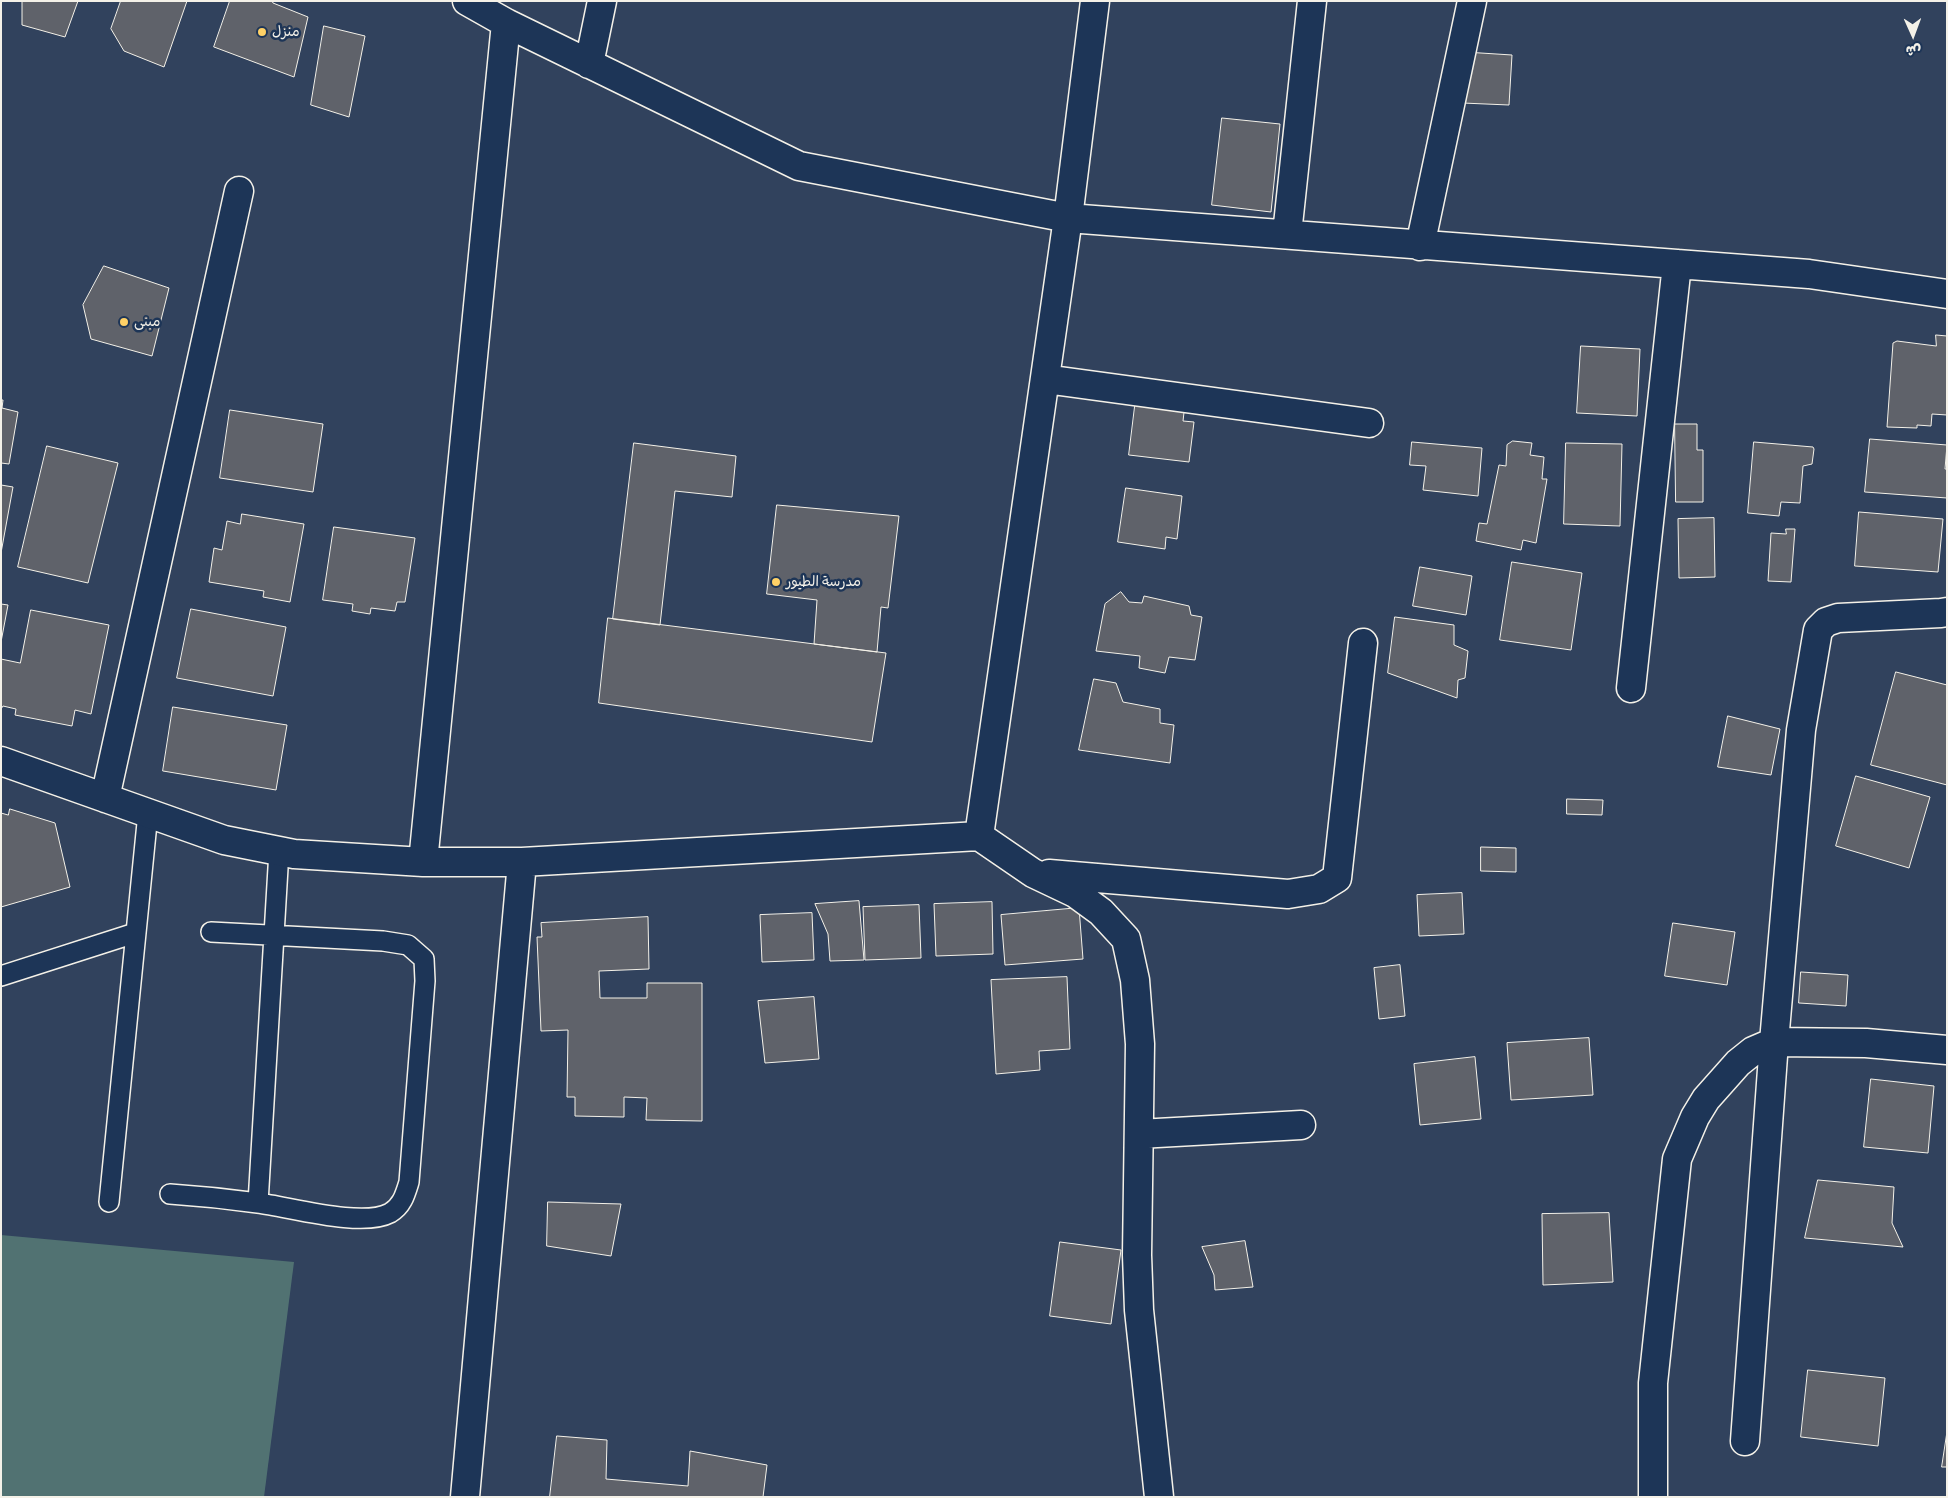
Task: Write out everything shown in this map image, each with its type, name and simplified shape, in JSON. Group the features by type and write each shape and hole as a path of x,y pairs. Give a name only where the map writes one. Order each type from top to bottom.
{"street":[{"path":"467,1 506,23 799,166 1068,218 1809,274 1947,294"},
{"path":"590,64 602,1"},
{"path":"979,836 1068,218 1095,1"},
{"path":"1287,234 1312,1"},
{"path":"1420,246 1472,1"},
{"path":"422,862 506,23"},
{"path":"105,798 239,191"},
{"path":"1631,688 1677,264"},
{"path":"1045,379 1369,424"},
{"path":"1745,1441 1774,1042 1801,730 1818,630 1826,622 1838,618 1947,612"},
{"path":"1033,873 1288,894 1320,889 1337,878 1363,643"},
{"path":"1,761 224,840 294,854 422,862 522,862 979,836 1033,873 1075,893 1101,912 1126,939 1135,980 1140,1044 1139,1310 1159,1497"},
{"path":"465,1497 522,862"},
{"path":"1653,1497 1653,1382 1677,1159 1695,1117 1706,1099 1745,1057 1753,1051 1774,1042 1866,1043 1947,1050"},
{"path":"1140,1134 1301,1125"}],"lane":[{"path":"109,1202 148,813"},
{"path":"258,1203 279,851"},
{"path":"170,1194 258,1203 368,1219 389,1213 402,1203 409,1182 425,981 424,958 408,945 383,941 211,932"},
{"path":"1,976 136,933"}],"green space":[{"path":"1,1235 294,1262 264,1497 1,1497"}],"building":[{"path":"20,1 78,1 65,37 22,25 22,2"},
{"path":"121,1 187,1 164,67 124,51 111,29"},
{"name":"منزل","path":"230,1 272,1 308,17 294,77 214,47"},
{"path":"324,26 365,36 349,117 311,105"},
{"path":"1465,52 1512,55 1509,105 1462,103"},
{"path":"1222,118 1280,124 1271,212 1212,205"},
{"name":"مبنى","path":"104,266 169,288 152,356 91,339 83,305"},
{"path":"1936,335 1947,336 1947,415 1932,414 1931,426 1917,425 1917,428 1887,427 1893,343 1897,341 1936,346"},
{"path":"1581,346 1640,349 1637,416 1577,413"},
{"path":"1136,398 1185,404 1183,421 1194,422 1189,462 1129,455"},
{"path":"1,400 3,400 2,408 18,412 9,464 1,463"},
{"path":"230,410 323,424 313,492 220,478"},
{"path":"1675,424 1697,424 1697,450 1703,450 1703,502 1676,502"},
{"path":"1870,439 1947,445 1945,469 1947,469 1947,498 1865,492"},
{"path":"1513,441 1532,443 1530,455 1544,457 1542,479 1547,479 1536,543 1523,540 1521,550 1476,541 1479,523 1487,524 1499,465 1506,466 1507,445"},
{"path":"1412,442 1482,448 1478,496 1423,490 1426,466 1410,465"},
{"path":"1754,442 1813,447 1814,449 1812,464 1803,466 1800,503 1781,502 1779,516 1748,513"},
{"path":"634,443 736,456 732,497 675,491 660,625 613,619"},
{"path":"1566,443 1622,444 1620,526 1564,524"},
{"path":"47,446 118,463 88,583 18,567"},
{"path":"1,485 13,487 1,553"},
{"path":"1126,488 1182,496 1177,539 1166,537 1165,549 1118,542"},
{"path":"777,505 899,516 888,608 881,607 877,652 814,644 817,600 767,594"},
{"path":"1859,512 1943,519 1938,572 1855,566"},
{"path":"242,514 304,524 290,602 263,597 264,591 209,582 214,548 222,550 227,521 240,524"},
{"path":"1714,518 1715,577 1679,578 1678,519"},
{"path":"334,527 415,538 405,602 397,602 395,611 371,608 370,614 352,611 353,604 323,600"},
{"path":"1786,529 1795,529 1791,582 1768,581 1771,533 1786,534"},
{"path":"1512,562 1582,573 1571,650 1500,640"},
{"path":"1420,567 1472,576 1466,615 1413,606"},
{"path":"1121,592 1129,602 1142,603 1144,596 1189,606 1191,615 1202,617 1195,660 1169,657 1165,673 1139,668 1140,656 1096,651 1105,604"},
{"path":"1,604 8,605 1,642"},
{"path":"191,609 286,627 273,696 177,678"},
{"path":"31,610 109,625 91,714 75,710 72,726 15,715 16,709 3,706 1,709 1,659 20,663"},
{"path":"1395,617 1454,625 1454,645 1468,651 1465,678 1458,680 1457,698 1388,673"},
{"path":"608,618 886,653 872,742 599,703"},
{"path":"1896,672 1947,685 1947,785 1871,765"},
{"path":"1094,679 1116,683 1123,702 1160,709 1160,723 1174,725 1170,763 1079,750"},
{"path":"173,707 287,725 276,790 163,771"},
{"path":"1728,716 1780,729 1771,775 1718,767"},
{"path":"1856,776 1930,797 1909,868 1836,846"},
{"path":"1567,799 1603,800 1602,815 1567,814"},
{"path":"10,809 55,823 70,887 1,907 1,813 8,815"},
{"path":"1481,847 1516,848 1516,872 1481,871"},
{"path":"1462,893 1464,934 1419,936 1417,895"},
{"path":"859,901 864,960 830,961 828,934 815,904"},
{"path":"992,902 993,954 936,956 934,904"},
{"path":"919,905 921,958 865,960 863,907"},
{"path":"1079,908 1083,959 1005,965 1001,915"},
{"path":"812,913 814,960 762,962 760,915"},
{"path":"648,917 649,969 599,971 600,998 647,998 647,983 702,983 702,1121 646,1120 647,1098 624,1097 624,1117 575,1116 575,1097 567,1097 568,1030 541,1031 537,937 542,937 541,923"},
{"path":"1673,923 1735,932 1727,985 1665,976"},
{"path":"1400,965 1405,1016 1379,1019 1374,968"},
{"path":"1801,972 1848,975 1846,1006 1799,1003"},
{"path":"1067,977 1070,1049 1039,1051 1040,1070 996,1074 991,980"},
{"path":"814,997 819,1059 765,1063 758,1001"},
{"path":"1589,1038 1593,1095 1511,1100 1507,1043"},
{"path":"1475,1057 1481,1119 1420,1125 1414,1064"},
{"path":"1871,1079 1934,1086 1928,1153 1864,1147"},
{"path":"1818,1180 1894,1187 1892,1223 1903,1247 1805,1238"},
{"path":"548,1202 621,1204 611,1256 547,1246"},
{"path":"1609,1213 1613,1282 1543,1285 1542,1214"},
{"path":"1245,1241 1253,1287 1215,1290 1214,1275 1202,1247"},
{"path":"1060,1242 1121,1250 1111,1324 1050,1316"},
{"path":"1808,1370 1885,1378 1878,1446 1801,1437"},
{"path":"1947,1432 1947,1467 1942,1467"},
{"path":"557,1436 607,1440 606,1479 688,1486 690,1451 767,1465 763,1497 550,1497"}],"place":[{"name":"منزل","path":"262,32"},
{"name":"مبنى","path":"124,322"},
{"name":"مدرسة الطيور","path":"776,582"}]}
